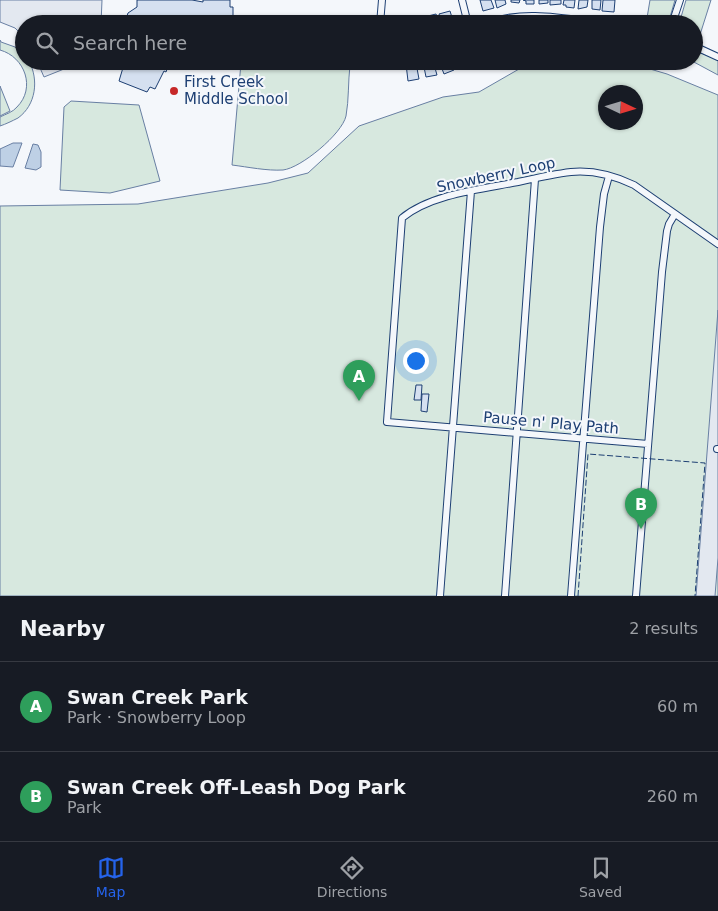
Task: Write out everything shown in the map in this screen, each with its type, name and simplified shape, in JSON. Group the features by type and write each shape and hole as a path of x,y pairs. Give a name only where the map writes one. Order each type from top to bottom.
{"street":[{"path":"381,15 382,0"},
{"path":"462,0 466,15"},
{"path":"675,15 680,0"},
{"path":"703,50 718,57"},
{"name":"Snowberry Loop","path":"453,428 387,422 400,232 402,218 407,214 438,200 471,191 572,172 620,178 634,185 718,244"},
{"path":"571,596 601,219 609,176"},
{"path":"505,596 535,178"},
{"path":"440,596 471,191"},
{"path":"636,596 662,272 667,231 675,214"},
{"name":"Pause n' Play Path","path":"453,428 648,444"}],"shaded area":[{"path":"0,0 102,0 101,15 15,15 15,28 0,22"},
{"path":"650,0 675,0 671,15 648,15"},
{"path":"686,0 711,0 703,25 703,15 682,15"},
{"path":"0,40 15,47 15,58 9,54 0,50"},
{"path":"703,54 718,60 718,75 703,67"},
{"path":"23,70 32,70 35,84 29,106 18,118 0,126 0,117 14,110 23,99 27,82"},
{"path":"41,70 62,70 44,77"},
{"path":"240,70 350,70 346,116 337,132 320,149 300,163 283,170 232,165"},
{"path":"517,70 653,70 718,95 718,596 0,596 0,206 138,204 268,183 308,173 359,126 443,97 479,92"},
{"path":"0,86 10,111 0,116"},
{"path":"71,101 139,105 160,181 110,193 60,190 64,107"},
{"path":"718,310 718,558 715,596 696,596"}],"water":[{"path":"13,143 22,143 13,167 0,166 0,149"},
{"path":"33,144 38,145 41,152 41,167 36,170 25,168"}],"building":[{"path":"137,0 192,0 203,2 203,0 230,0 230,7 233,7 233,15 127,15 137,7"},
{"path":"480,0 491,0 494,8 483,11"},
{"path":"495,0 505,0 506,4 497,8"},
{"path":"511,0 520,0 519,3 511,2"},
{"path":"523,0 534,0 534,4 526,4 526,1"},
{"path":"539,0 548,0 548,3 539,4"},
{"path":"550,0 561,0 561,4 550,5"},
{"path":"564,0 575,0 574,8 563,5"},
{"path":"579,0 588,0 587,7 578,9"},
{"path":"592,0 601,0 600,10 592,9"},
{"path":"603,0 615,0 614,12 602,11"},
{"path":"450,11 451,15 439,15"},
{"path":"122,70 167,70 166,72 164,71 155,89 150,87 147,92 119,81"},
{"path":"407,70 417,70 419,79 408,81"},
{"path":"425,70 436,70 437,75 426,77"},
{"path":"442,70 454,70 444,74"},
{"path":"416,385 422,385 421,400 414,400"},
{"path":"422,394 429,394 427,412 421,411"}],"fence":[{"path":"578,596 588,454 705,463 695,596"}],"place":[{"name":"First Creek Middle School","path":"174,91"},
{"name":"Swan Creek Park","path":"359,401"},
{"name":"Swan Creek Off-Leash Dog Park","path":"641,529"}]}
